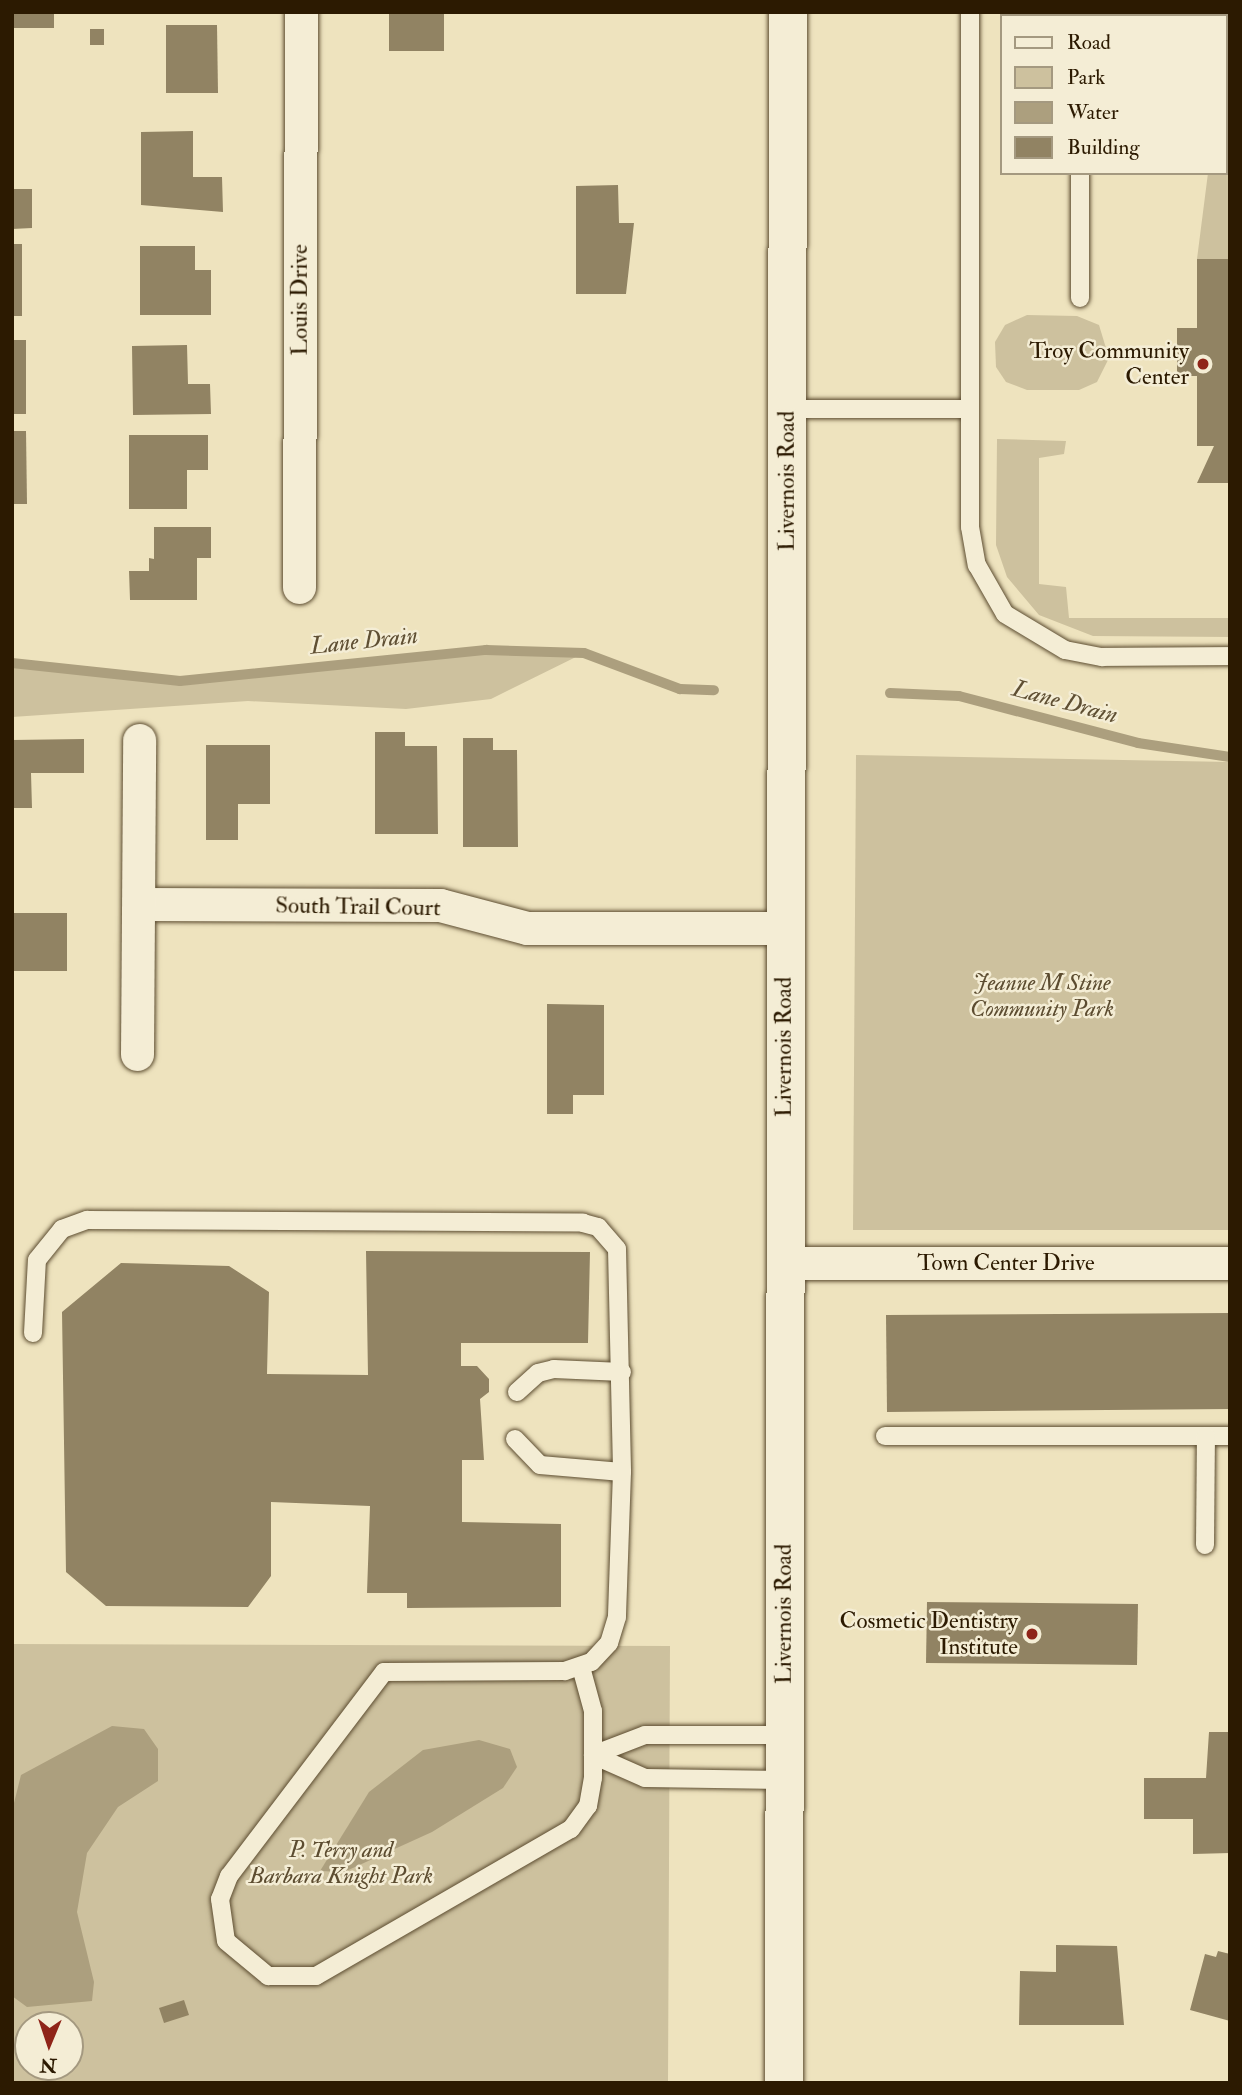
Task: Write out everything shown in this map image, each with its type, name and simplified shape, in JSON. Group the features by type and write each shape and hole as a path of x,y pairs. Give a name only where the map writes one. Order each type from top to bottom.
{"main road":[{"name":"Livernois Road","path":"784,2083 783,1262 788,12"}],"street":[{"name":"Louis Drive","path":"299,587 301,12"},
{"path":"137,1054 139,740"},
{"name":"South Trail Court","path":"140,904 440,905 527,928 784,928"},
{"name":"Town Center Drive","path":"783,1262 1230,1263"}],"lane":[{"path":"970,12 969,409 972,547 984,584 1005,614 1032,636 1081,654 1230,656"},
{"path":"1080,175 1080,298"},
{"path":"787,409 969,409"},
{"path":"33,1333 41,1252 62,1229 87,1220 583,1223 598,1227 617,1248 622,1372 622,1472 614,1631 601,1654 581,1667 384,1672 229,1877 219,1914 226,1941 268,1976 316,1976 571,1829 588,1806 593,1755 592,1696 581,1667"},
{"path":"517,1392 538,1373 554,1369 622,1372"},
{"path":"885,1436 1230,1436"},
{"path":"1205,1545 1206,1436"},
{"path":"515,1438 540,1465 622,1472"},
{"path":"593,1755 645,1735 784,1735"},
{"path":"593,1755 645,1778 783,1780"}],"green space":[{"path":"1230,112 1230,259 1197,259 1208,175 1228,175"},
{"path":"1027,315 1077,316 1099,325 1109,358 1097,382 1079,390 1027,390 1006,382 996,367 995,342 1005,325"},
{"path":"997,439 1066,441 1064,454 1039,458 1039,584 1066,587 1069,618 1230,618 1230,637 1093,636 1039,615 1007,577 996,545"},
{"path":"486,650 584,653 491,699 406,709 248,701 12,717 12,662 180,681"},
{"name":"Jeanne M Stine Community Park","path":"856,755 1230,762 1230,1230 853,1230"},
{"name":"P. Terry and Barbara Knight Park","path":"12,1644 670,1646 668,2083 12,2083"}],"water":[{"path":"112,1726 144,1729 158,1749 158,1781 118,1807 87,1853 77,1912 94,1982 92,2001 27,2007 12,1996 12,1811 21,1775"},
{"path":"479,1740 510,1749 517,1767 503,1788 432,1832 344,1872 320,1871 369,1792 423,1750"}],"building":[{"path":"12,12 54,12 54,28 12,28"},
{"path":"389,14 444,14 444,51 389,51"},
{"path":"166,25 217,25 218,93 166,93"},
{"path":"90,29 104,29 104,45 90,45"},
{"path":"193,131 193,177 222,177 223,212 141,205 141,132"},
{"path":"618,185 619,223 634,223 626,294 576,294 576,186"},
{"path":"12,189 32,189 32,228 12,229"},
{"path":"12,244 22,244 22,316 12,316"},
{"path":"140,246 195,246 195,270 211,270 211,315 140,315"},
{"name":"Troy Community Center","path":"1197,259 1230,259 1230,483 1197,483 1214,446 1197,446 1197,376 1177,376 1177,328 1197,328"},
{"path":"12,340 26,340 26,414 12,414"},
{"path":"187,345 188,384 210,384 211,414 133,415 132,346"},
{"path":"12,431 26,431 27,504 12,504"},
{"path":"129,435 208,435 208,470 187,470 187,509 129,509"},
{"path":"154,527 211,527 211,558 197,558 197,600 130,600 129,571 149,571 149,558 154,559"},
{"path":"375,732 405,732 405,746 437,746 438,834 375,834"},
{"path":"463,738 493,738 493,750 517,750 518,847 463,847"},
{"path":"84,739 84,773 31,773 32,808 12,808 12,740"},
{"path":"206,745 270,745 270,804 238,804 238,840 206,840"},
{"path":"12,913 67,913 67,971 12,971"},
{"path":"547,1004 604,1005 604,1095 573,1095 573,1114 547,1114"},
{"path":"366,1251 590,1252 588,1343 461,1343 461,1366 477,1366 489,1379 489,1392 480,1399 484,1460 462,1460 462,1522 561,1524 561,1607 407,1608 407,1593 367,1593 370,1506 271,1502 271,1576 248,1607 106,1606 66,1572 62,1312 121,1263 229,1266 269,1292 267,1374 368,1375"},
{"path":"1230,1313 1230,1409 887,1412 886,1315"},
{"name":"Cosmetic Dentistry Institute","path":"927,1602 1138,1604 1137,1665 926,1663"},
{"path":"1209,1732 1230,1732 1230,1853 1193,1854 1193,1819 1144,1819 1144,1778 1206,1778"},
{"path":"1056,1945 1117,1946 1124,2025 1019,2025 1020,1971 1056,1972"},
{"path":"1218,1951 1230,1954 1230,2021 1190,2010 1205,1954 1216,1957"},
{"path":"184,2000 189,2015 164,2023 159,2008"}],"waterway":[{"name":"Lane Drain","path":"12,663 180,681 486,650 584,653 680,689 714,690"},
{"name":"Lane Drain","path":"890,693 959,696 1138,743 1230,757"}],"place":[{"name":"Troy Community Center","path":"1203,364"},
{"name":"Cosmetic Dentistry Institute","path":"1032,1634"}]}
